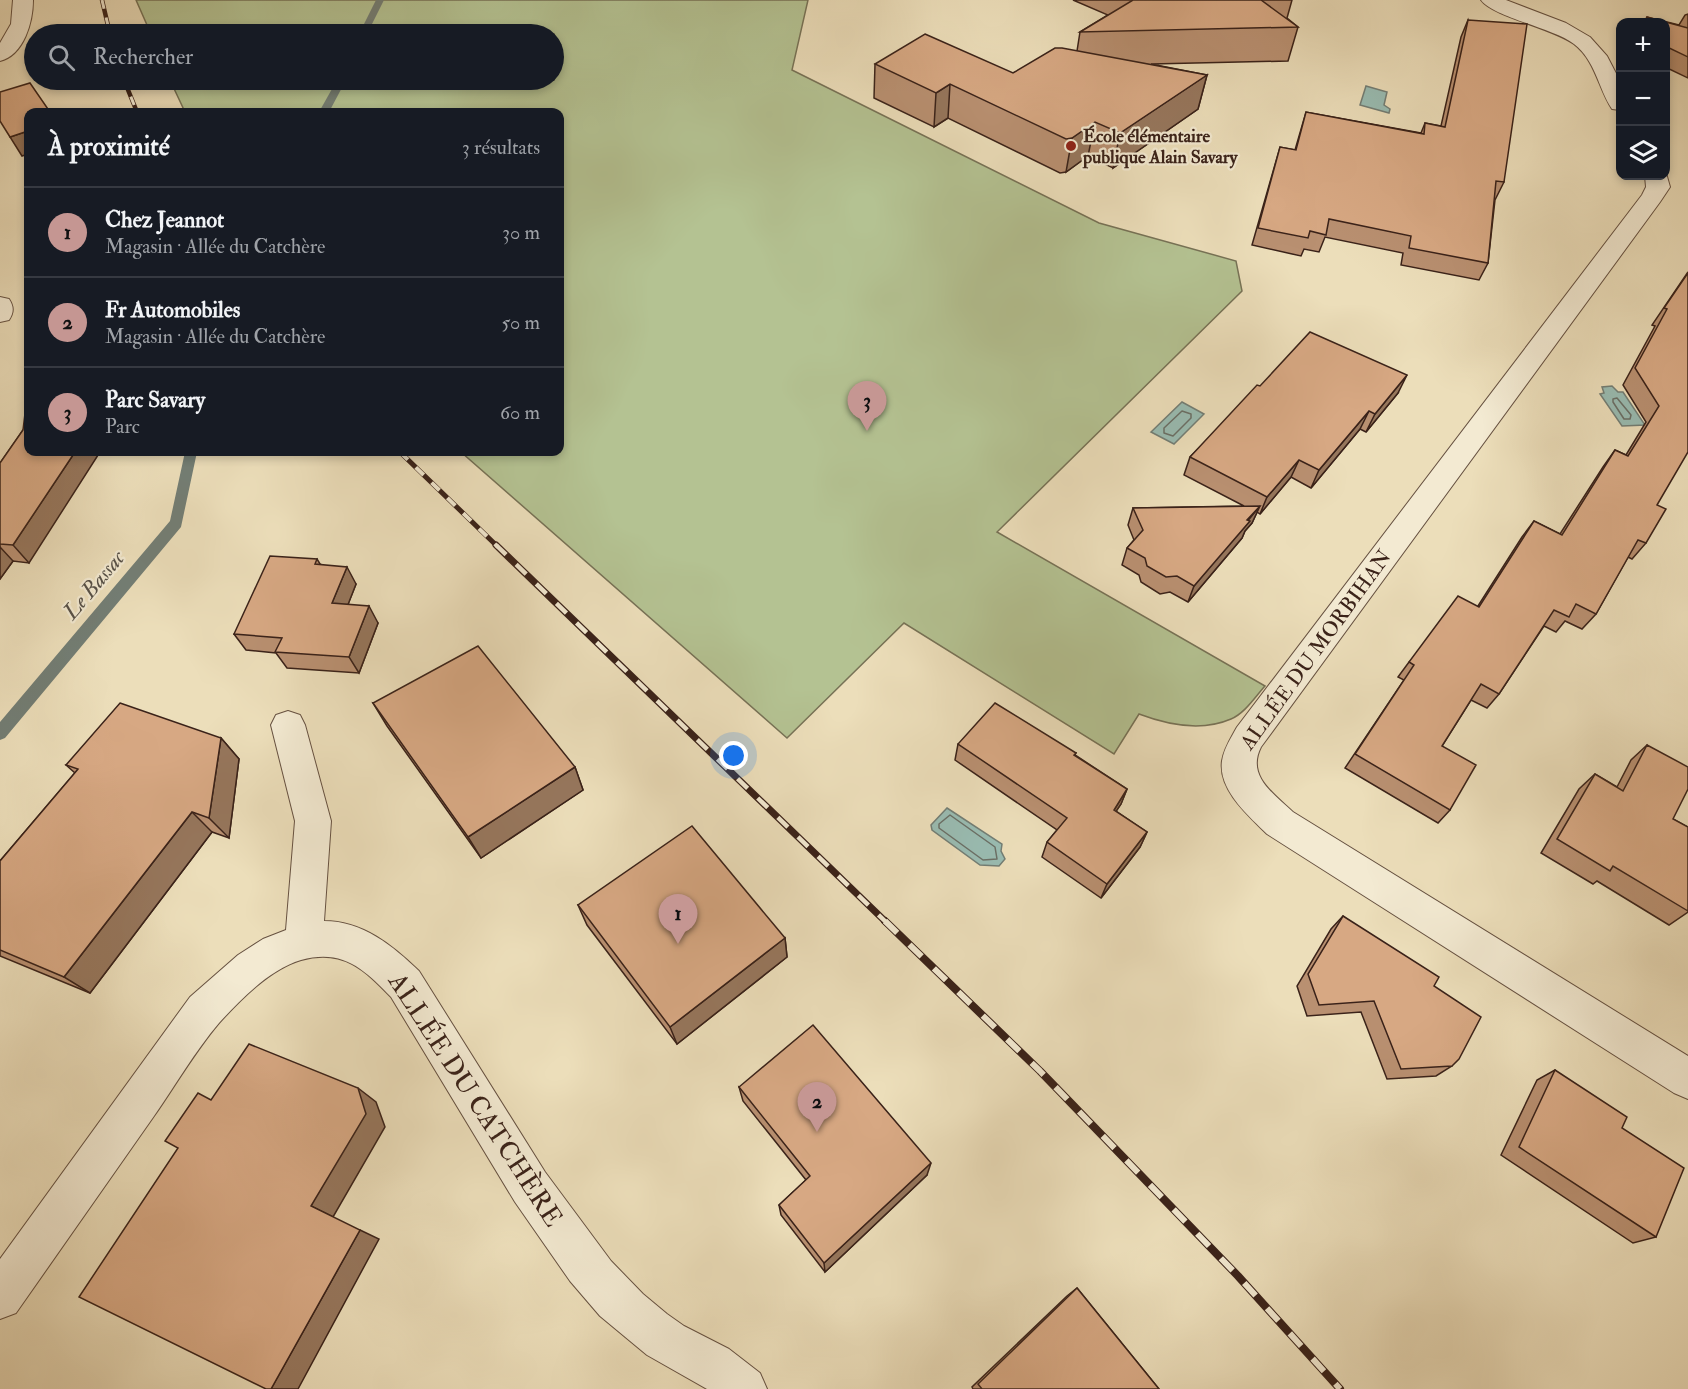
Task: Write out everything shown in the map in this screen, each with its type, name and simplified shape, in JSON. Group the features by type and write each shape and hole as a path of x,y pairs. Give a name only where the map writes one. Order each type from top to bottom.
{"street":[{"path":"0,55 21,28 23,0"},
{"path":"1491,0 1584,42 1598,59 1616,96"},
{"name":"ALLÉE DU MORBIHAN","path":"1657,180 1658,187 1652,197 1249,737 1239,754 1238,772 1248,792 1280,823 1688,1079"},
{"path":"0,305 0,314"},
{"path":"288,725 313,821 304,941"},
{"name":"ALLÉE DU CATCHÈRE","path":"0,1297 204,1011 224,990 263,960 286,947 304,941 327,938 368,949 406,985 529,1187 577,1255 608,1292 638,1321 666,1341 710,1363 744,1389"}],"green space":[{"path":"136,0 808,0 792,70 1099,223 1236,261 1242,291 997,532 1265,686 1241,713 1220,723 1185,726 1139,714 1114,754 904,623 787,738 466,456 564,456 564,108 183,108 175,90 564,90 564,24 147,24"}],"water":[{"path":"1366,86 1387,92 1384,105 1390,109 1389,113 1360,105"},
{"path":"1612,386 1618,392 1623,392 1645,425 1622,426 1600,394 1604,393 1602,387"},
{"path":"1182,402 1204,414 1174,444 1151,432"},
{"path":"947,808 1002,844 1001,851 1005,859 999,866 980,865 932,830 931,825"}],"building":[{"path":"1133,0 1261,0 1298,27 1080,32"},
{"path":"1468,20 1527,24 1504,182 1496,181 1488,263 1409,248 1411,236 1329,219 1326,235 1310,231 1308,238 1258,228 1280,147 1296,150 1306,112 1424,134 1425,123 1445,127"},
{"path":"1670,23 1688,28 1688,57 1670,48"},
{"path":"925,34 1013,73 1055,48 1062,48 1207,75 1120,133 1095,122 1072,138 1066,139 950,84 936,93 875,64"},
{"path":"24,85 24,90 35,90 47,108 24,108 24,132 10,137 0,121 0,92"},
{"path":"1688,273 1688,452 1657,505 1666,509 1646,543 1638,540 1596,614 1576,604 1569,617 1554,610 1499,694 1481,684 1442,746 1476,765 1450,810 1355,754 1414,665 1409,662 1458,596 1479,607 1534,521 1562,535 1615,450 1628,456 1659,406 1635,368 1667,309 1664,308"},
{"path":"1310,332 1407,375 1375,414 1369,411 1319,470 1299,460 1267,497 1190,457 1257,385 1260,386"},
{"path":"24,422 24,456 72,456 13,545 0,544 0,463 23,430"},
{"path":"1260,506 1247,520 1250,521 1194,586 1177,576 1166,577 1147,566 1145,558 1127,548 1143,530 1133,508"},
{"path":"270,556 317,559 315,564 347,567 332,603 369,606 349,657 275,652 282,638 234,634"},
{"path":"478,646 575,767 468,837 373,703"},
{"path":"120,703 221,738 209,818 192,812 64,977 0,950 0,861 78,769 66,765"},
{"path":"995,703 1076,753 1074,755 1127,789 1114,810 1147,832 1107,884 1047,842 1067,818 958,744"},
{"path":"1647,745 1688,767 1688,789 1673,819 1688,827 1688,911 1613,866 1610,871 1557,839 1595,774 1623,791"},
{"path":"692,826 785,938 670,1027 578,905"},
{"path":"1343,916 1439,977 1434,986 1481,1017 1459,1059 1452,1066 1401,1069 1374,1001 1319,1005 1308,974"},
{"path":"813,1025 931,1163 824,1263 779,1205 810,1176 739,1087"},
{"path":"249,1044 358,1088 366,1114 311,1206 360,1230 271,1389 266,1389 79,1297 178,1148 165,1141 198,1093 211,1100"},
{"path":"1555,1070 1627,1117 1622,1128 1684,1168 1656,1237 1519,1147"},
{"path":"1077,1288 1159,1389 982,1389 978,1384"}],"waterway":[{"name":"Le Bassac","path":"368,24 380,0"},
{"name":"Le Bassac","path":"326,108 336,90"},
{"name":"Le Bassac","path":"0,733 176,523 190,456"}],"railway":[{"path":"102,0 108,24"},
{"path":"128,90 135,108"},
{"path":"404,456 498,547"},
{"path":"496,545 887,923"},
{"path":"885,921 1040,1071 1238,1276 1340,1389"}],"place":[{"name":"École élémentaire publique Alain Savary","path":"1071,146"},
{"name":"Parc Savary","path":"867,431"},
{"name":"Chez Jeannot","path":"678,944"},
{"name":"Fr Automobiles","path":"817,1132"}]}
